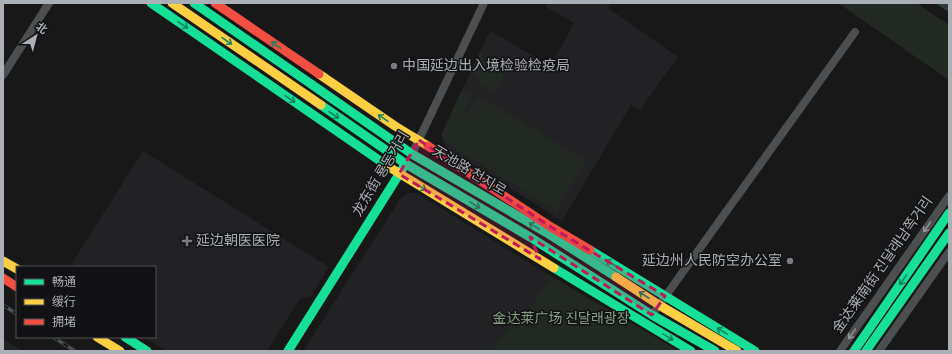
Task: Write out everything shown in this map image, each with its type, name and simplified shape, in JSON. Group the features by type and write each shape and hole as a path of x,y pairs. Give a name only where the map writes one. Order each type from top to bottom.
{"main road":[{"path":"151,3 399,174 691,351"},
{"name":"天池路 천지로","path":"172,3 406,164 530,237 652,315 715,351"},
{"name":"天池路 천지로","path":"194,3 412,154 547,234 659,305 737,351"},
{"name":"天池路 천지로","path":"215,3 395,126 419,140 551,227 755,351"},
{"name":"龙东街 룡동거리","path":"288,351 412,154"},
{"name":"金达莱南街 진달래남쪽거리","path":"854,351 949,213"},
{"path":"866,351 949,233"},
{"path":"530,237 540,259"},
{"path":"3,261 16,268"},
{"path":"3,278 16,286"},
{"path":"99,338 120,351"},
{"path":"127,338 147,351"}],"street":[{"path":"3,75 49,3"},
{"name":"龙东街 룡동거리","path":"412,154 484,3"},
{"path":"652,315 855,32"},
{"name":"金达莱南街 진달래남쪽거리","path":"840,351 949,196"},
{"path":"880,351 949,252"}],"highlighted area":[{"path":"419,140 551,227 665,296 652,315 530,237 540,259 399,174"}],"shaded area":[{"path":"547,3 611,3 608,8 678,57 640,110 631,105 562,221 447,149 441,135 490,31 551,66 574,23 546,7"},
{"path":"935,3 949,3 949,12"},
{"name":"延边朝医医院","path":"143,151 329,267 310,297 301,298 299,300 267,351 166,351 146,338 156,338 156,266 76,266 72,263"},
{"path":"408,193 418,194 551,276 517,328 511,324 493,351 486,351 483,349 481,351 303,351 400,199"},
{"path":"3,339 22,351 3,351"}],"green space":[{"path":"838,3 916,3 949,25 949,80"},
{"path":"480,52 484,54 481,59 505,74 494,93 477,83 480,79 470,73"},
{"path":"462,90 473,96 463,113 466,115 478,97 493,106 494,104 586,161 556,211 445,142 441,135"},
{"name":"金达莱广场 진달래광장","path":"551,276 679,351 493,351 511,324 517,328"}],"railway":[{"path":"3,305 16,313"},
{"path":"55,338 75,351"}],"traffic: fast":[{"path":"151,3 389,167"},
{"path":"194,3 412,154 547,233 616,277"},
{"path":"321,105 406,164 530,237 652,315 715,351"},
{"path":"288,351 403,168"},
{"path":"854,351 949,213"},
{"path":"866,351 949,233"},
{"path":"590,250 755,351"},
{"path":"554,268 691,351"},
{"path":"127,338 147,351"}],"traffic: slow":[{"path":"172,3 321,105"},
{"path":"319,74 395,126 428,146"},
{"path":"389,167 554,268"},
{"path":"3,261 16,268"},
{"path":"616,277 659,305 737,351"},
{"path":"99,338 120,351"}],"traffic: jam":[{"path":"215,3 319,74"},
{"path":"428,146 551,227 590,250"},
{"path":"3,278 16,286"}],"place":[{"name":"中国延边出入境检验检疫局","path":"394,66"},
{"name":"延边朝医医院","path":"187,241"},
{"name":"延边州人民防空办公室","path":"790,261"}]}
